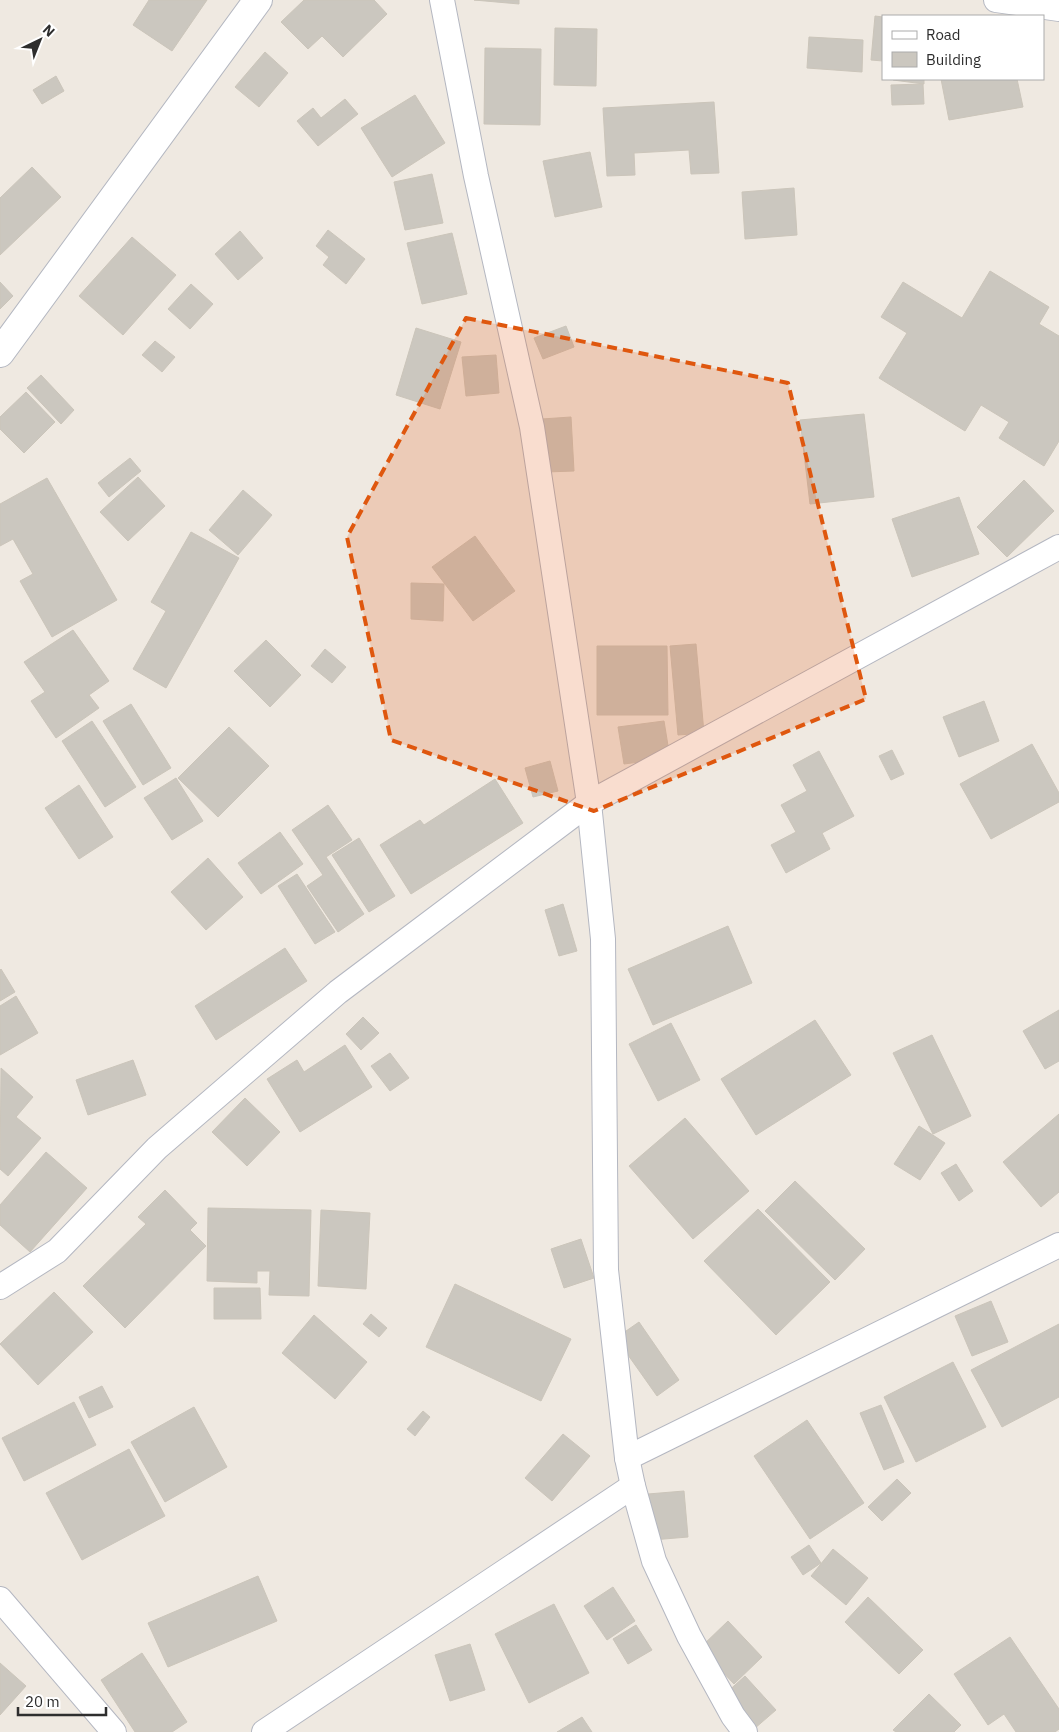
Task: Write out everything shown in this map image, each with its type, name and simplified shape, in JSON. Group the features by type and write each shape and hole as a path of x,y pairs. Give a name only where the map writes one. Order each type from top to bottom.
{"main road":[{"path":"0,353 258,0"}],"street":[{"path":"442,0 476,176 532,427 589,803 603,939 606,1270 628,1458 633,1486 654,1561 689,1636 733,1716 745,1732"},
{"path":"996,0 1059,9"},
{"path":"0,1287 57,1252 157,1148 338,992 589,803 1059,547"},
{"path":"628,1458 1059,1245"},
{"path":"264,1732 633,1486"},
{"path":"0,1599 114,1732"}],"highlighted area":[{"path":"466,318 788,383 866,699 594,811 391,740 347,537"}],"building":[{"path":"149,0 207,0 172,51 133,25"},
{"path":"304,0 374,0 387,14 343,57 322,36 308,49 281,22"},
{"path":"474,0 519,0 519,4"},
{"path":"875,16 882,17 882,61 871,60"},
{"path":"555,28 597,29 596,86 554,85"},
{"path":"809,37 863,40 862,72 807,68"},
{"path":"485,48 541,49 540,125 484,124"},
{"path":"265,52 288,73 259,107 235,87"},
{"path":"56,76 64,91 42,104 33,90"},
{"path":"893,80 924,80 924,84"},
{"path":"941,80 1017,80 1023,107 949,120"},
{"path":"923,84 924,104 892,105 891,85"},
{"path":"415,95 445,143 392,177 361,128"},
{"path":"345,99 358,114 318,146 297,121 313,108 321,118"},
{"path":"714,102 719,173 691,174 689,150 634,153 635,175 607,176 603,108"},
{"path":"590,152 602,207 555,217 543,161"},
{"path":"32,167 61,197 0,255 0,198"},
{"path":"432,174 443,223 405,230 394,182"},
{"path":"794,188 797,235 745,239 742,192"},
{"path":"328,230 365,259 346,284 323,265 329,257 316,246"},
{"path":"240,231 263,258 238,280 215,254"},
{"path":"452,233 467,294 422,304 407,243"},
{"path":"132,237 176,275 123,335 79,296"},
{"path":"990,271 1049,307 1039,324 1059,336 1059,441 1044,466 999,438 1009,422 981,405 965,431 879,378 907,333 881,317 903,282 962,318"},
{"path":"0,282 13,296 0,309"},
{"path":"191,284 213,304 190,329 168,309"},
{"path":"566,326 574,347 543,359 534,338"},
{"path":"416,328 461,342 440,409 396,395"},
{"path":"155,341 175,357 162,372 142,355"},
{"path":"496,355 499,393 466,396 462,357"},
{"path":"41,375 74,410 61,424 27,388"},
{"path":"26,392 55,422 24,453 0,429 0,417"},
{"path":"864,414 874,497 810,504 800,420"},
{"path":"571,417 574,471 546,472 542,419"},
{"path":"130,458 141,471 109,497 98,483"},
{"path":"138,477 165,506 128,541 100,512"},
{"path":"47,478 117,600 52,637 20,581 33,574 13,539 0,546 0,504"},
{"path":"1024,480 1054,511 1007,557 977,527"},
{"path":"243,490 272,515 238,555 209,530"},
{"path":"959,497 979,554 912,577 892,519"},
{"path":"191,532 239,558 166,688 133,669 166,611 151,602"},
{"path":"475,536 515,591 473,621 432,567"},
{"path":"411,583 444,584 443,621 411,619"},
{"path":"73,630 109,681 89,695 99,708 56,738 31,701 45,692 24,662"},
{"path":"266,640 301,675 270,707 234,671"},
{"path":"696,644 704,733 678,735 670,646"},
{"path":"597,646 667,646 668,715 597,715"},
{"path":"325,649 346,667 332,683 311,666"},
{"path":"984,701 999,741 959,757 943,717"},
{"path":"131,704 171,768 143,785 103,721"},
{"path":"92,721 136,787 105,807 62,741"},
{"path":"664,721 670,758 624,764 618,727"},
{"path":"229,727 269,766 218,817 178,778"},
{"path":"1032,744 1059,793 1059,802 991,839 960,784"},
{"path":"892,750 904,774 891,780 879,756"},
{"path":"819,751 854,816 822,833 830,849 786,873 771,845 796,832 781,805 807,791 793,765"},
{"path":"550,761 558,791 533,797 525,768"},
{"path":"176,778 203,821 172,840 144,798"},
{"path":"495,779 523,823 411,894 380,845 420,820 424,825"},
{"path":"79,785 113,837 79,859 45,808"},
{"path":"328,805 352,840 326,857 364,914 338,932 307,886 323,875 292,830"},
{"path":"280,832 303,864 261,894 238,863"},
{"path":"359,838 395,896 369,912 332,855"},
{"path":"208,858 243,897 206,930 171,892"},
{"path":"297,874 335,932 315,944 278,886"},
{"path":"563,904 577,951 559,956 545,910"},
{"path":"728,926 752,983 653,1025 628,969"},
{"path":"285,948 307,981 216,1040 195,1006"},
{"path":"0,970 15,992 0,1001"},
{"path":"16,996 38,1033 0,1055 0,1006"},
{"path":"1059,1010 1059,1061 1045,1069 1023,1031"},
{"path":"363,1017 379,1033 361,1050 346,1034"},
{"path":"815,1020 851,1075 756,1135 721,1079"},
{"path":"671,1023 700,1080 658,1101 629,1044"},
{"path":"932,1035 971,1116 933,1134 893,1053"},
{"path":"345,1045 372,1087 300,1132 267,1079 297,1060 304,1072"},
{"path":"390,1053 409,1078 390,1091 371,1066"},
{"path":"133,1060 146,1095 88,1115 76,1080"},
{"path":"1,1068 33,1097 16,1117 41,1138 8,1176 0,1169"},
{"path":"245,1098 280,1132 247,1166 212,1132"},
{"path":"1059,1114 1059,1192 1041,1207 1003,1162"},
{"path":"685,1118 749,1191 693,1239 629,1166"},
{"path":"919,1126 945,1143 920,1180 894,1164"},
{"path":"46,1152 87,1188 30,1252 0,1225 0,1205"},
{"path":"956,1164 973,1191 959,1201 941,1173"},
{"path":"795,1181 865,1249 835,1280 765,1211"},
{"path":"165,1190 197,1223 190,1230 206,1246 125,1328 83,1286 146,1224 138,1217"},
{"path":"208,1208 311,1210 309,1296 269,1295 270,1271 257,1271 257,1283 207,1281"},
{"path":"758,1209 830,1282 776,1335 704,1261"},
{"path":"321,1210 370,1213 366,1289 318,1286"},
{"path":"581,1239 594,1278 564,1288 551,1249"},
{"path":"455,1284 571,1339 541,1401 426,1347"},
{"path":"214,1288 260,1288 261,1319 214,1319"},
{"path":"54,1292 93,1332 38,1385 0,1344"},
{"path":"991,1301 1008,1342 972,1356 955,1316"},
{"path":"371,1314 387,1328 379,1337 363,1324"},
{"path":"314,1315 367,1362 335,1399 282,1353"},
{"path":"639,1322 679,1380 657,1396 616,1338"},
{"path":"1059,1324 1059,1397 1002,1427 971,1370"},
{"path":"953,1362 986,1427 916,1462 884,1397"},
{"path":"102,1386 113,1407 89,1418 79,1397"},
{"path":"74,1402 96,1445 24,1481 2,1438"},
{"path":"881,1405 904,1462 884,1470 860,1413"},
{"path":"194,1407 227,1467 165,1502 131,1442"},
{"path":"423,1411 430,1417 415,1436 407,1429"},
{"path":"807,1420 864,1503 810,1539 754,1456"},
{"path":"563,1434 590,1456 552,1501 525,1478"},
{"path":"129,1449 165,1516 82,1560 46,1493"},
{"path":"897,1479 911,1493 882,1521 868,1507"},
{"path":"684,1491 688,1537 652,1540 648,1494"},
{"path":"809,1545 821,1563 803,1575 791,1557"},
{"path":"833,1549 868,1578 846,1605 811,1576"},
{"path":"258,1576 277,1621 168,1667 148,1623"},
{"path":"613,1587 635,1621 607,1640 584,1606"},
{"path":"868,1597 923,1650 899,1674 845,1622"},
{"path":"554,1604 589,1673 529,1703 495,1634"},
{"path":"728,1621 762,1657 734,1684 700,1648"},
{"path":"636,1625 652,1650 628,1664 613,1639"},
{"path":"1010,1637 1059,1709 1059,1729 1055,1732 1016,1732 1004,1714 988,1725 954,1674"},
{"path":"470,1644 485,1690 450,1701 435,1655"},
{"path":"142,1653 187,1722 172,1732 135,1732 101,1680"},
{"path":"0,1663 26,1686 0,1715"},
{"path":"745,1676 776,1710 754,1729 724,1695"},
{"path":"929,1694 961,1725 954,1732 896,1732 893,1730"},
{"path":"582,1717 592,1732 557,1732"}]}
